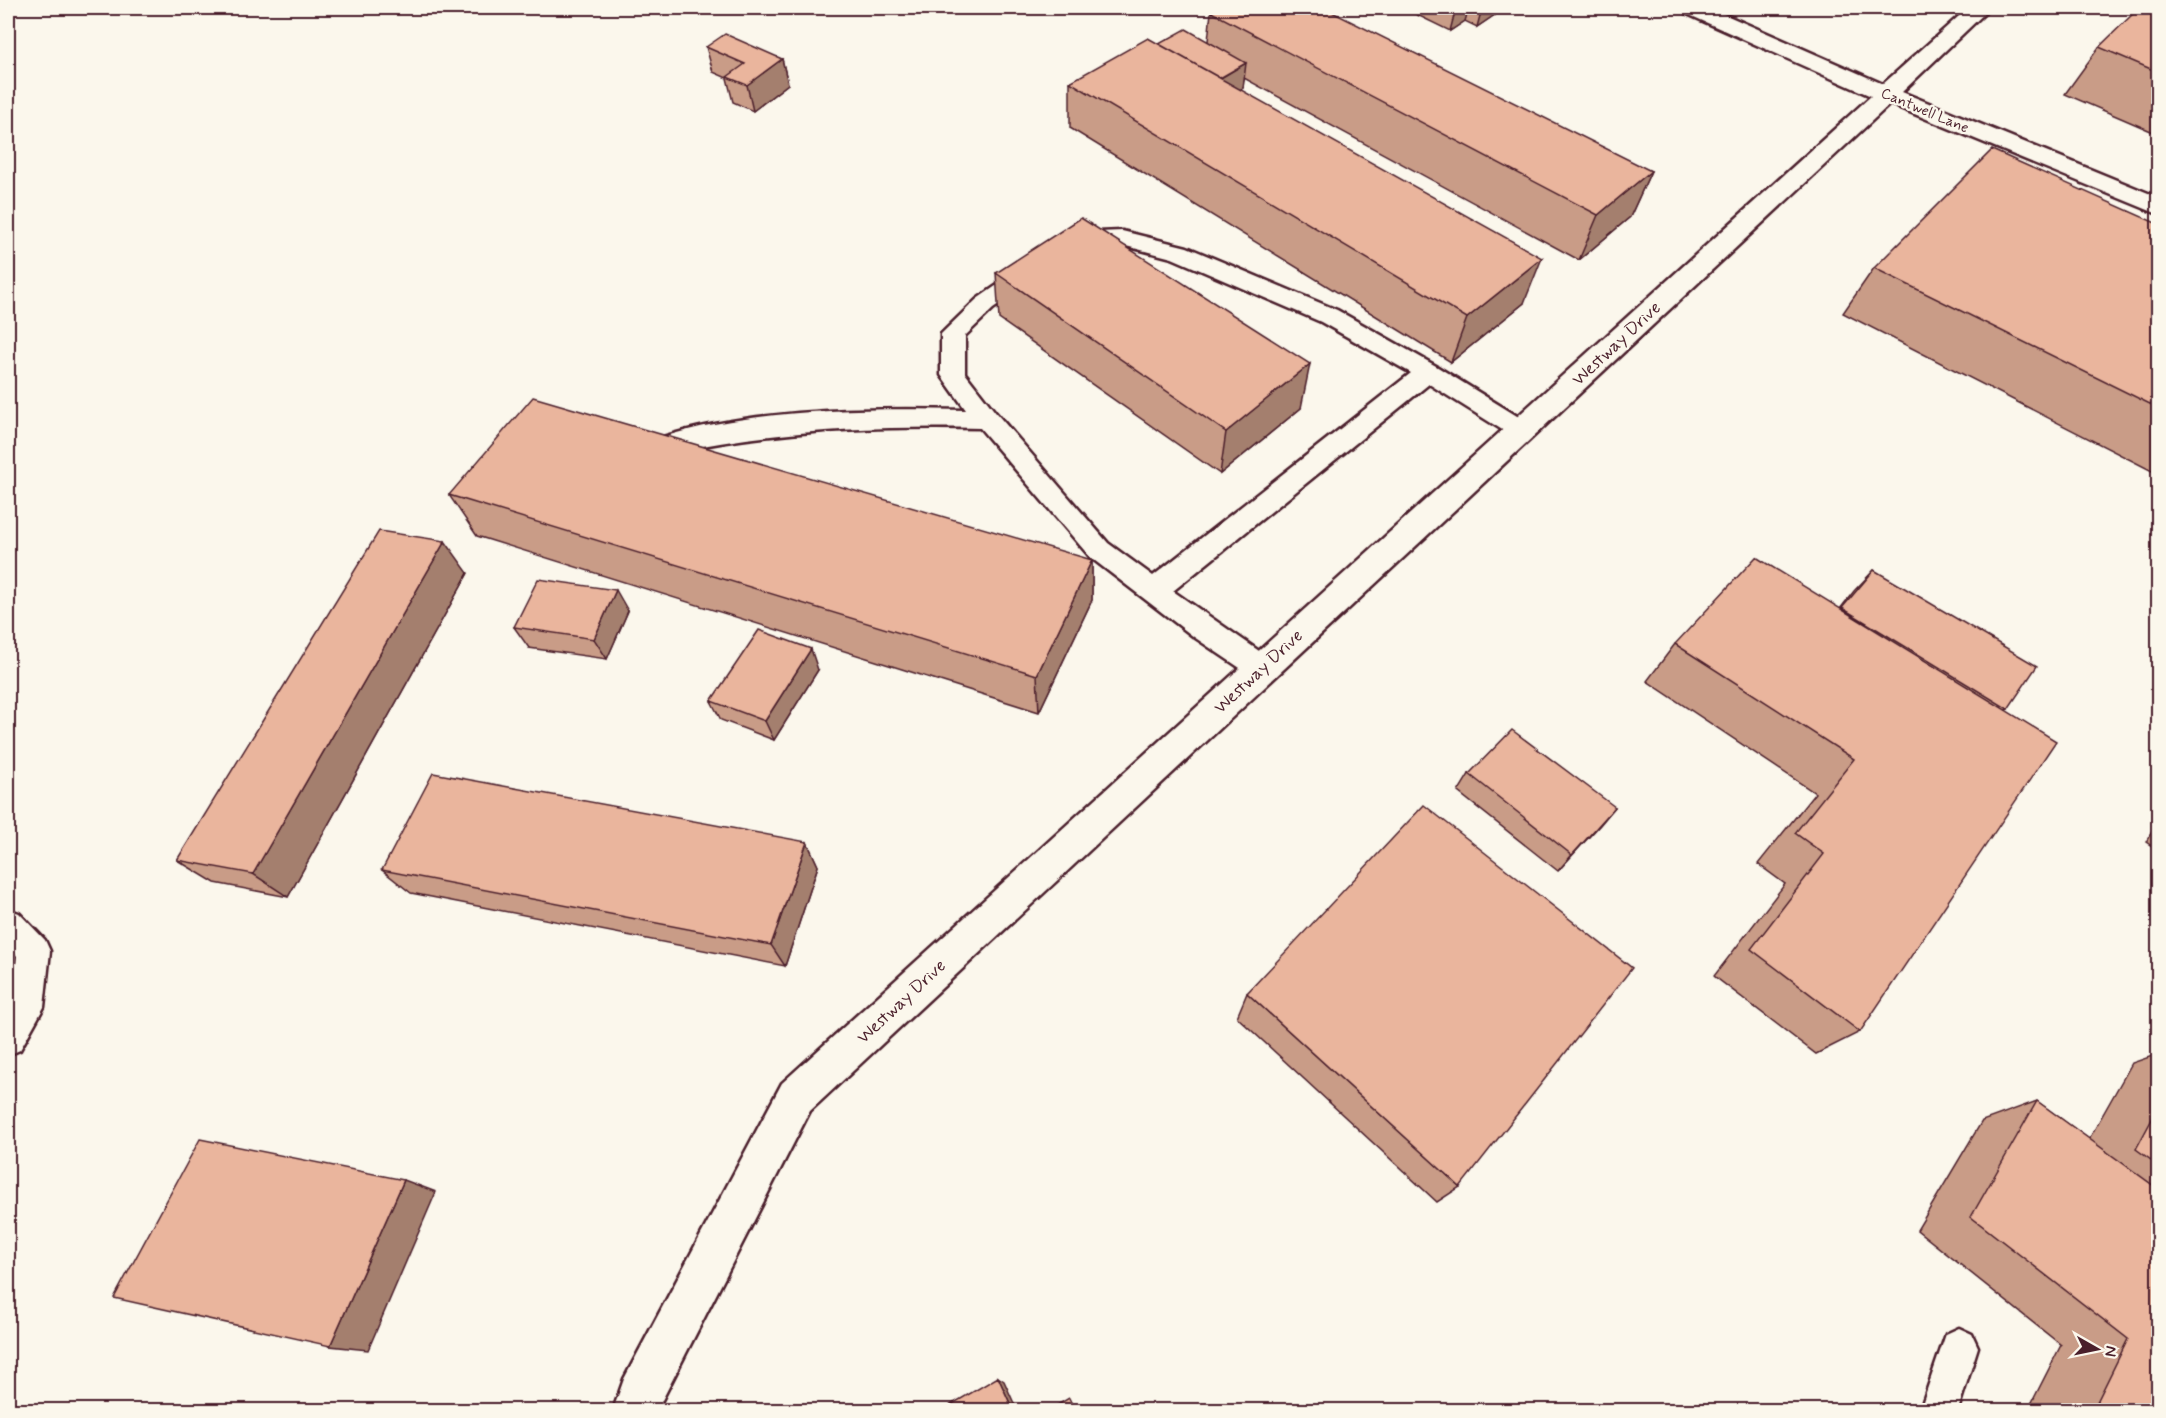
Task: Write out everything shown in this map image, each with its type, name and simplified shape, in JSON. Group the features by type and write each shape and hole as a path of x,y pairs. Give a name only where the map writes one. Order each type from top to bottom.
{"street":[{"name":"Cantwell Lane","path":"1693,8 1886,94 2158,206"},
{"name":"Westway Drive","path":"635,1410 640,1395 796,1097 1980,8"}],"lane":[{"path":"1262,668 1204,629 1099,550 952,375 953,334 985,304 1074,240 1122,238 1179,252 1329,316 1428,372 1521,430"},
{"path":"1154,591 1428,372"},
{"path":"672,443 716,432 839,419 987,419"},
{"path":"8,924 33,951 28,1007 8,1038"},
{"path":"1939,1410 1959,1347"}],"building":[{"path":"1218,8 1324,8 1651,171 1598,215 1211,12"},
{"path":"2139,8 2158,8 2158,72 2099,47"},
{"path":"1186,29 1246,63 1220,78 1159,44"},
{"path":"725,34 782,59 747,85 727,77 745,64 706,47"},
{"path":"1148,38 1542,258 1467,318 1070,82"},
{"path":"1992,150 2158,224 2158,408 1874,268"},
{"path":"1081,218 1310,364 1226,432 996,273"},
{"path":"533,397 1092,560 1037,675 449,495"},
{"path":"379,531 445,541 253,874 177,860"},
{"path":"1756,557 2056,741 1860,1032 1751,949 1824,854 1795,833 1854,759 1675,644"},
{"path":"1874,570 2037,666 2008,709 1842,608"},
{"path":"538,579 616,590 594,639 514,627"},
{"path":"759,630 811,649 765,721 711,701"},
{"path":"1512,730 1615,807 1572,855 1469,774"},
{"path":"433,773 807,842 771,945 382,870"},
{"path":"1424,805 1632,968 1460,1187 1247,993"},
{"path":"2037,1101 2158,1189 2158,1410 2093,1410 2128,1339 1971,1217"},
{"path":"2158,1108 2158,1165 2136,1149"},
{"path":"200,1139 404,1180 330,1346 114,1298"},
{"path":"998,1377 1013,1410 942,1410"},
{"path":"1069,1398 1075,1410 1049,1410"}]}
